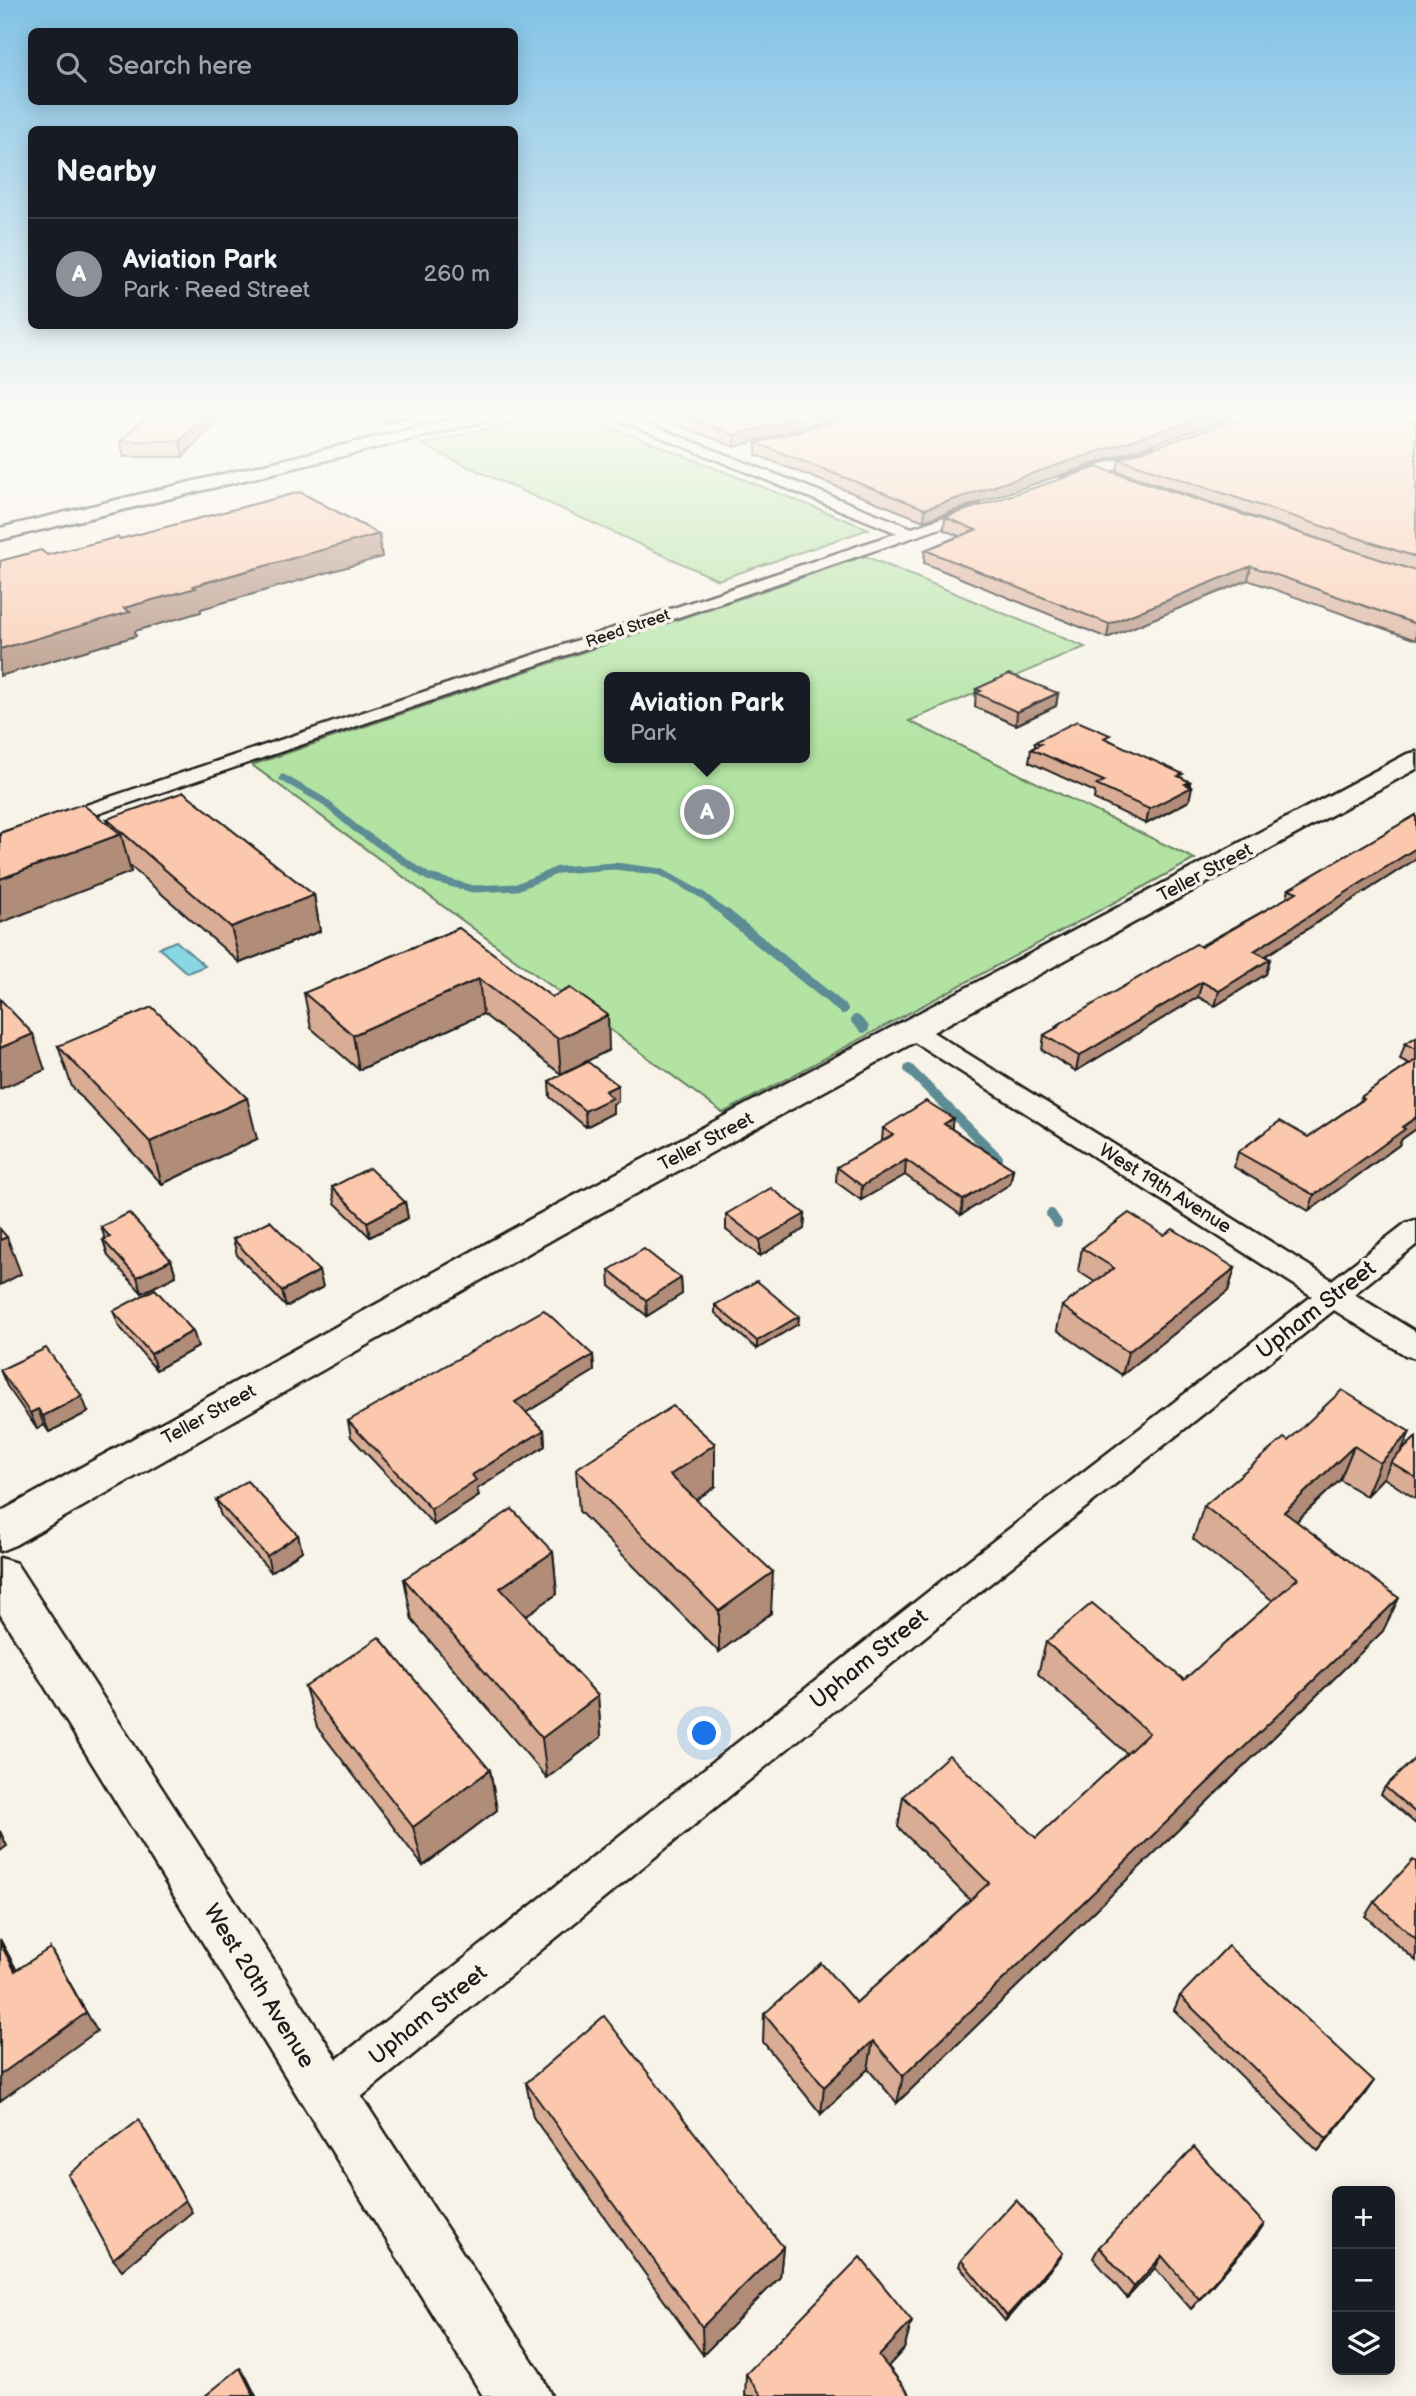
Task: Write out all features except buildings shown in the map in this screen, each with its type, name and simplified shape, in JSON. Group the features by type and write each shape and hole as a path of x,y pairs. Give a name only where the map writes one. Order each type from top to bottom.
{"street":[{"path":"0,534 21,529"},
{"path":"901,529 912,533"},
{"name":"Reed Street","path":"0,841 924,529"},
{"name":"Teller Street","path":"0,1533 549,1225 1416,759"},
{"name":"West 19th Avenue","path":"914,1031 1416,1347"},
{"name":"Upham Street","path":"328,2095 904,1631 1416,1230"},
{"name":"West 20th Avenue","path":"0,1576 519,2396"}],"green space":[{"path":"605,529 869,529 718,580"},
{"path":"865,556 1085,647 909,721 1195,859 723,1113 252,765"}],"water":[{"path":"176,941 205,966 187,973 159,948"}],"waterway":[{"path":"283,778 322,800 355,828 428,877 473,889 517,887 558,870 615,866 661,872 702,895 728,916"},
{"path":"726,914 843,1009"},
{"path":"856,1020 864,1028"},
{"path":"909,1069 998,1158"},
{"path":"1051,1214 1057,1223"}],"place":[{"name":"Aviation Park","path":"707,812"}]}
